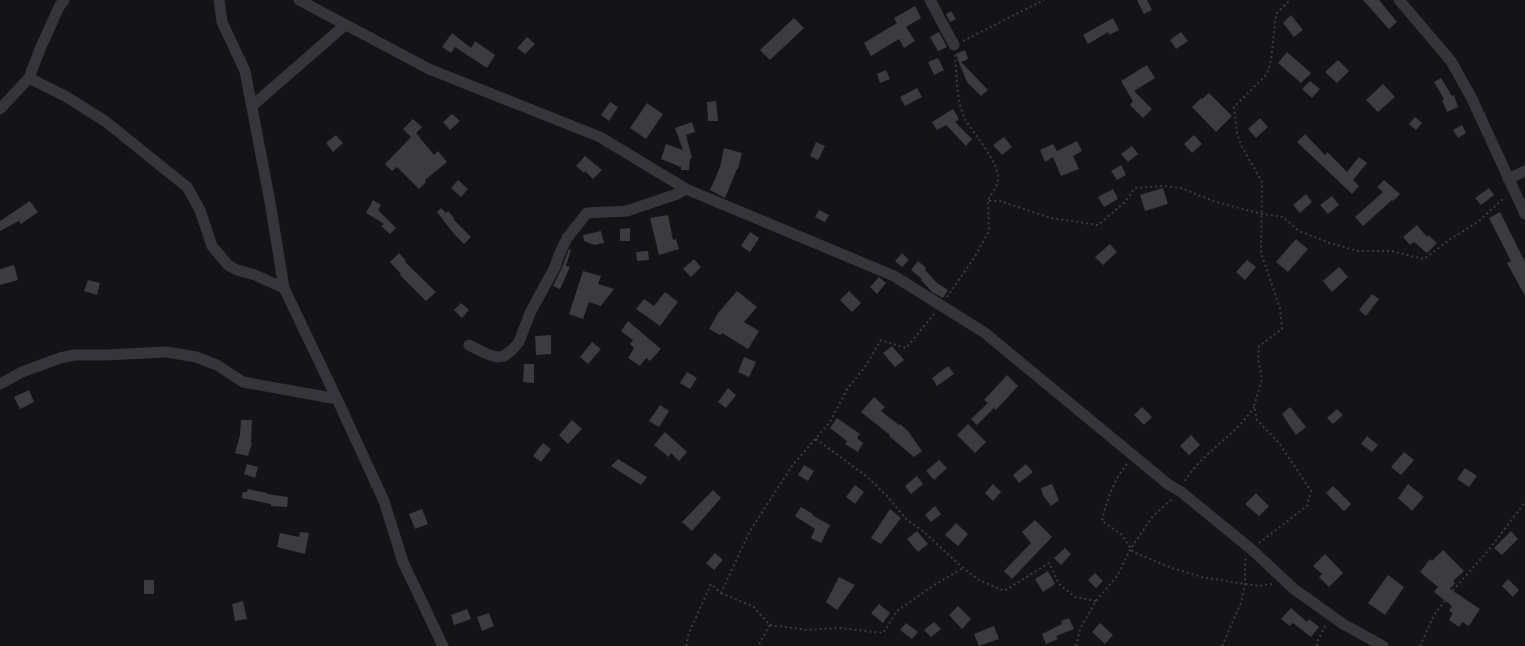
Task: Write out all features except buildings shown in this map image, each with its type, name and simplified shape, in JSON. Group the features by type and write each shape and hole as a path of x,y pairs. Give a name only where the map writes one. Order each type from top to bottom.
{"street":[{"path":"1,107 29,78 40,49 59,7 64,0"},
{"path":"219,0 222,22 245,71 270,202 284,288 384,501 403,562 443,646"},
{"path":"299,0 429,69 600,137 686,189 894,276 984,333 1133,456 1169,485 1180,491 1251,549 1287,582 1343,624 1383,646"},
{"path":"930,0 954,45"},
{"path":"1399,0 1451,61 1472,99 1525,214"},
{"path":"252,106 345,25"},
{"path":"29,78 65,96 105,121 186,186 200,210 212,246 228,265 237,270 255,275 284,288"},
{"path":"1508,179 1525,171"},
{"path":"469,345 487,354 497,356 504,356 512,350 519,342 530,313 552,272 567,238 587,213 627,210 677,194 686,189"},
{"path":"0,384 22,372 60,358 74,355 167,352 196,357 217,365 243,382 337,399"}],"path":[{"path":"721,593 750,531 792,466 830,422 847,389 865,367 880,340 906,348 941,306 974,258 989,231 988,201 997,184 998,175 989,154 965,119 959,102 954,45 1044,0"},
{"path":"1076,646 1080,629 1096,601 1117,576 1131,548 1153,516 1180,491 1192,469 1247,418 1254,406 1262,379 1258,359 1259,346 1282,329 1280,308 1261,253 1262,182 1241,145 1237,133 1234,108 1267,74 1271,60 1276,14 1290,0"},
{"path":"988,201 1000,201 1051,218 1098,225 1125,202 1135,188 1163,186 1181,188 1216,202 1262,214 1283,217 1299,231 1330,243 1358,251 1391,251 1424,259 1478,221 1513,190"},
{"path":"1222,646 1241,603 1246,584 1245,561 1251,549 1307,506 1311,491 1279,443 1257,420 1254,406"},
{"path":"816,438 866,476 887,496 906,519 924,532 963,568 979,580 1004,591 1049,563 1059,584 1075,597 1096,601"},
{"path":"1133,456 1123,469 1116,482 1105,508 1102,521 1122,535 1133,552 1172,568 1202,576 1259,586 1287,582"},
{"path":"1420,646 1434,615 1453,590 1488,551 1525,502"},
{"path":"686,646 689,633 711,584 721,593 754,607 770,625 807,630 840,628 883,633 897,611 963,568"},
{"path":"1317,646 1318,640 1327,622 1322,621"},
{"path":"758,646 770,625"}]}
